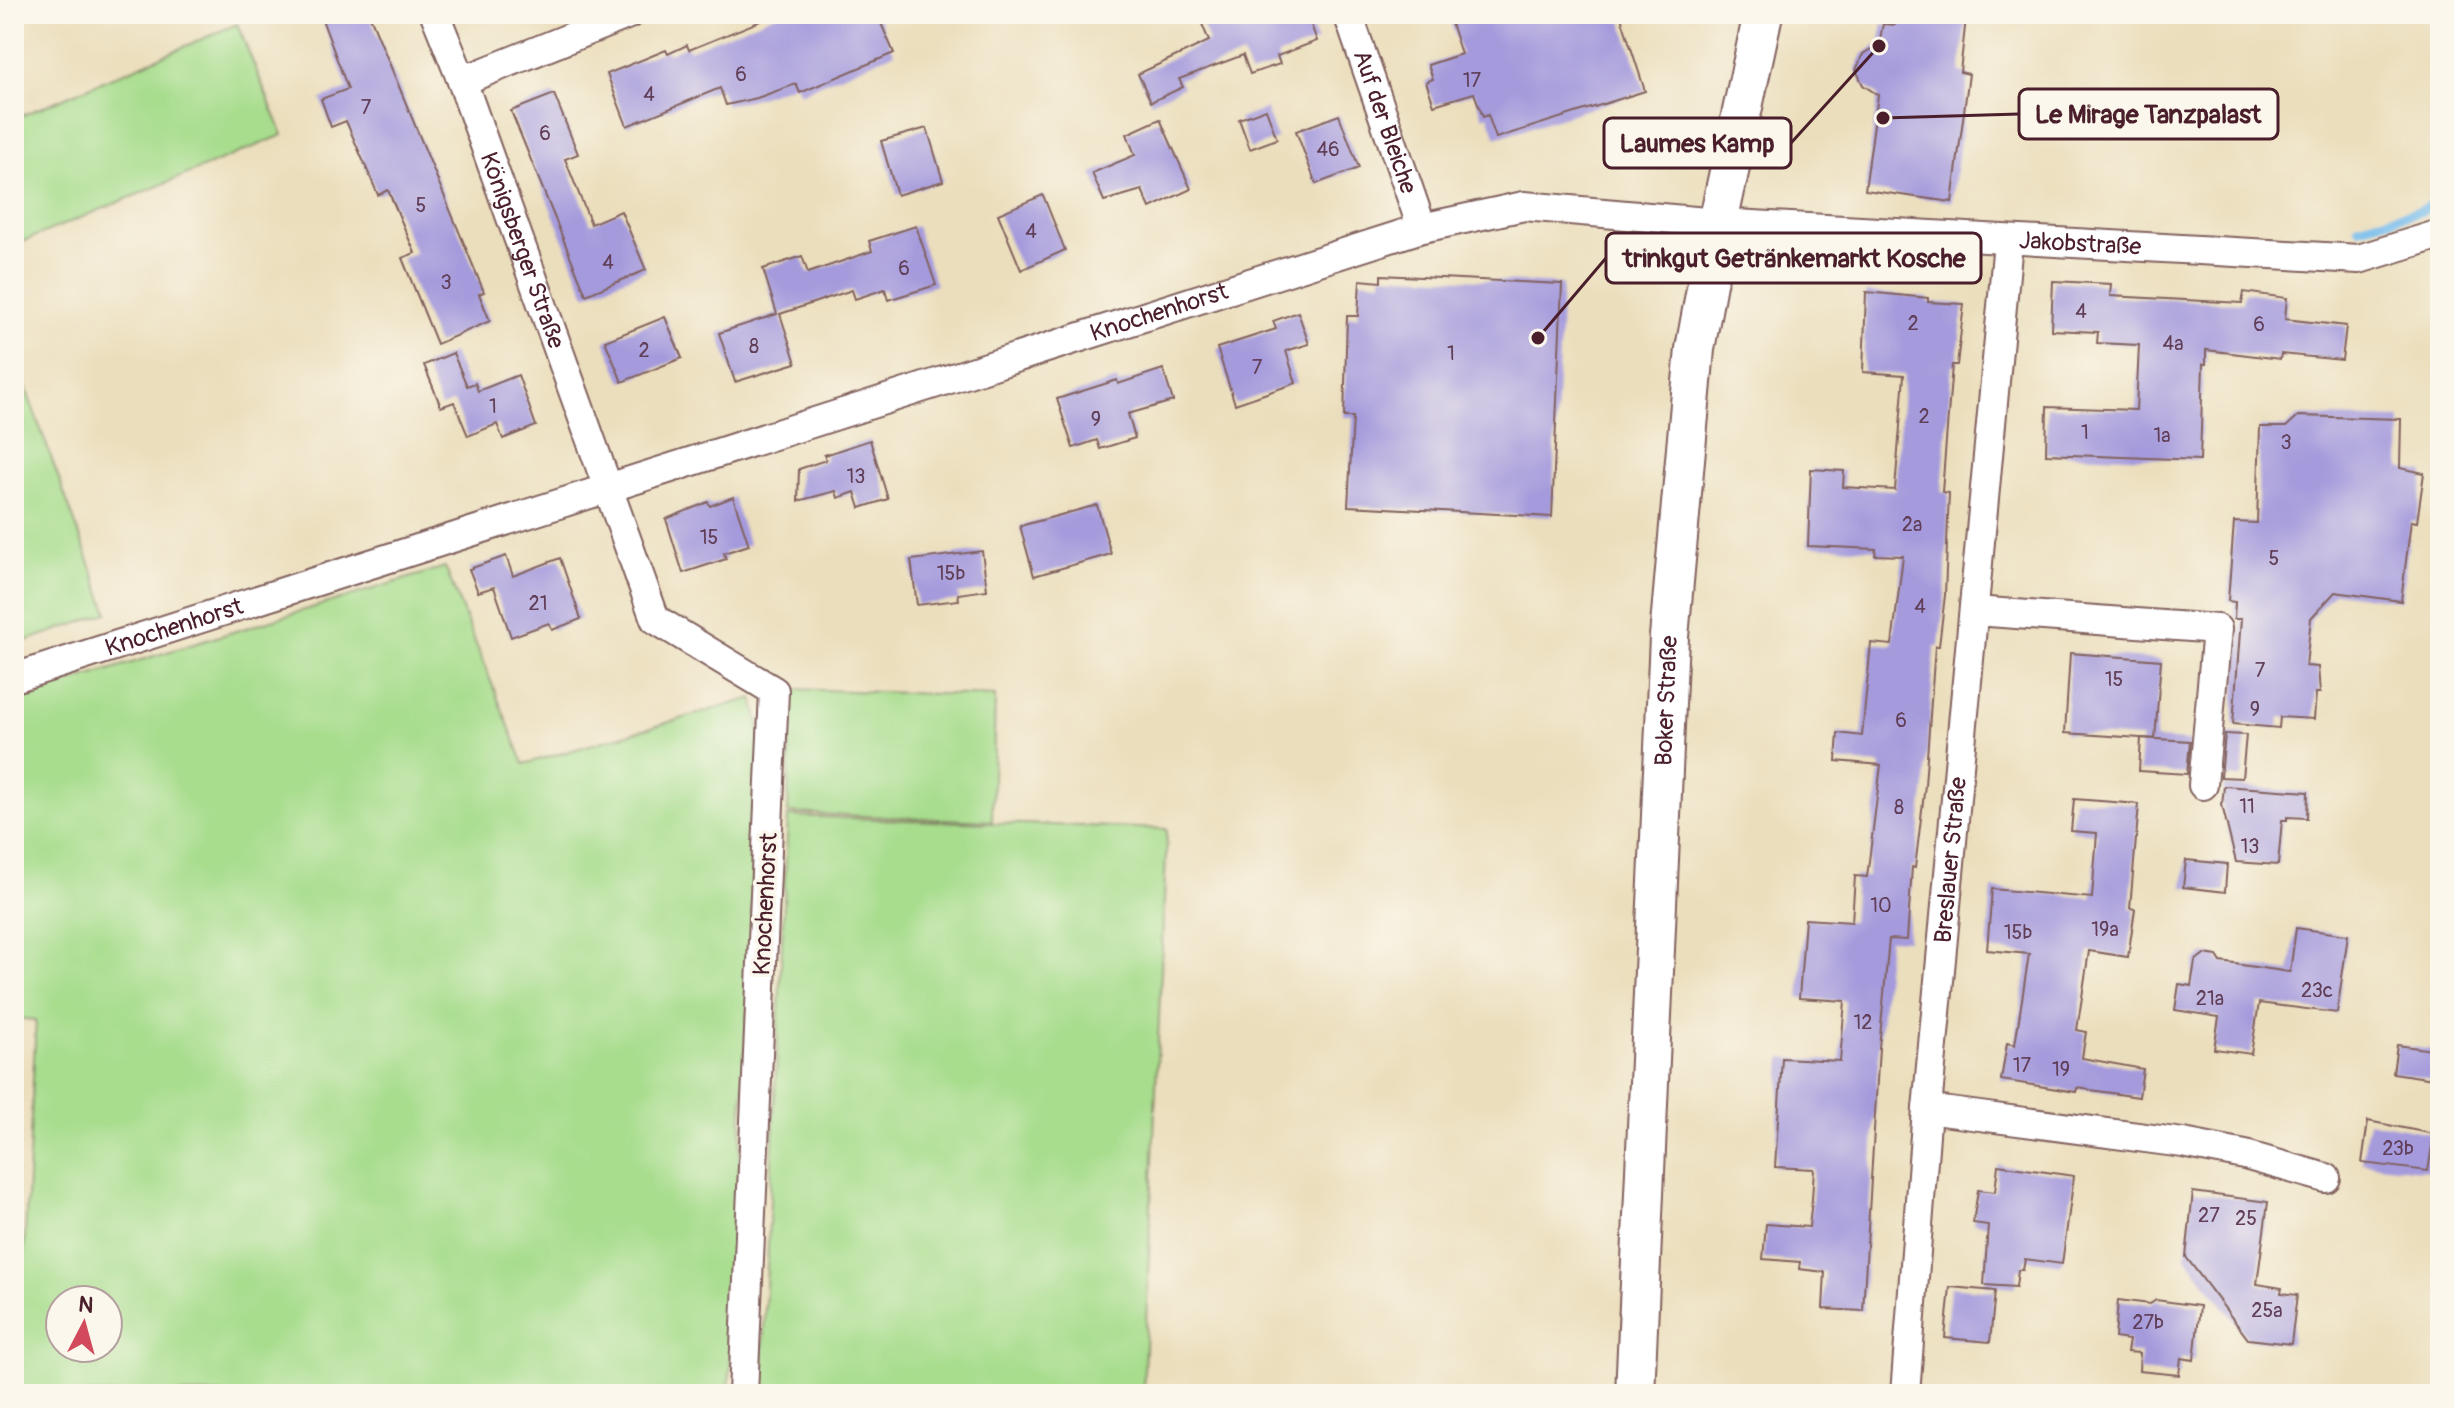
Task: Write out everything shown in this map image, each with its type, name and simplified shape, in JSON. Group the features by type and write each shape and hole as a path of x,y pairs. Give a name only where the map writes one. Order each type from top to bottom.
{"main road":[{"name":"Boker Straße","path":"1635,1394 1669,637 1695,349 1718,223 1763,14"}],"street":[{"name":"Königsberger Straße","path":"435,14 610,488"},
{"path":"462,81 629,14"},
{"name":"Auf der Bleiche","path":"1348,14 1422,228"},
{"name":"Knochenhorst","path":"14,678 1422,228 1524,206 1718,223"},
{"name":"Jakobstraße","path":"1718,223 2008,242 2359,259 2440,234"},
{"name":"Breslauer Straße","path":"1905,1394 1927,1109 2008,242"},
{"name":"Knochenhorst","path":"610,488 655,619 774,691 743,1394"},
{"path":"1975,611 2217,629 2203,785"},
{"path":"1927,1109 2183,1143 2245,1155 2326,1178"}],"green space":[{"path":"237,24 283,135 14,245 14,119"},
{"path":"14,356 108,613 14,645"},
{"path":"445,567 524,764 753,698 760,730 729,1394 14,1394 14,1255 24,1255 36,1020 14,1018 14,699"},
{"path":"791,689 995,696 992,821 788,813"},
{"path":"788,816 1167,829 1143,1394 761,1394"}],"building":[{"path":"320,14 369,14 484,292 479,294 490,321 437,344 402,258 415,253 388,190 378,195 346,121 331,127 321,99 348,89"},
{"path":"778,14 877,14 894,53 800,93 796,84 726,105 720,88 627,126 607,74 666,50 668,54 687,45 689,50"},
{"path":"1198,14 1307,14 1317,41 1277,56 1280,64 1250,74 1243,55 1179,79 1183,87 1151,102 1138,74 1209,41"},
{"path":"1448,14 1620,14 1645,91 1496,138 1488,115 1483,117 1474,93 1434,105 1426,82 1433,79 1428,65 1461,54"},
{"path":"1897,14 1958,14 1957,17 1966,18 1960,72 1969,74 1952,202 1865,190 1878,95 1863,85 1856,70 1863,54 1879,44 1883,24 1895,25"},
{"path":"554,94 578,154 565,159 591,224 621,211 646,270 586,295 511,111"},
{"path":"1266,109 1277,139 1250,149 1239,119"},
{"path":"1339,115 1359,168 1316,184 1296,131"},
{"path":"1160,119 1191,189 1150,208 1142,190 1104,201 1092,173 1135,155 1127,134"},
{"path":"927,128 943,181 897,195 881,141"},
{"path":"1043,195 1065,250 1021,270 998,214"},
{"path":"916,226 936,285 888,300 885,289 855,299 852,290 780,314 796,363 735,382 719,333 777,314 763,269 802,256 808,273 872,251 869,241"},
{"path":"1381,275 1562,284 1552,517 1348,506 1353,417 1344,417 1347,316 1358,316 1360,280 1381,282"},
{"path":"2053,281 2111,284 2110,296 2242,303 2244,292 2287,298 2285,319 2346,326 2342,360 2281,354 2280,359 2206,350 2200,460 2046,454 2047,407 2136,410 2139,345 2097,343 2098,332 2051,330"},
{"path":"1866,292 1964,304 1957,365 1952,365 1942,492 1949,493 1945,595 1939,646 1935,646 1925,785 1915,868 1912,867 1907,940 1889,939 1863,1311 1823,1309 1825,1272 1799,1269 1800,1262 1763,1259 1766,1224 1809,1227 1812,1199 1814,1169 1775,1167 1782,1058 1840,1061 1845,1001 1799,998 1805,919 1852,922 1855,876 1867,877 1881,765 1836,761 1838,733 1862,736 1871,643 1892,645 1903,556 1875,555 1876,549 1808,546 1811,469 1844,471 1843,487 1895,490 1904,375 1863,372"},
{"path":"1298,312 1309,344 1286,351 1296,383 1235,404 1217,348 1276,329 1273,321"},
{"path":"665,317 682,358 622,382 605,341"},
{"path":"453,353 467,386 475,383 478,391 518,375 536,426 503,439 497,424 468,436 454,402 441,407 424,365"},
{"path":"1163,369 1173,401 1128,414 1135,438 1100,449 1097,440 1073,448 1057,399"},
{"path":"2298,416 2401,419 2400,468 2424,473 2417,522 2411,521 2401,601 2335,592 2311,618 2306,666 2318,667 2320,693 2316,693 2314,719 2280,717 2279,728 2233,724 2241,619 2234,619 2235,602 2228,601 2234,522 2257,523 2260,427 2286,427"},
{"path":"870,440 888,499 860,508 855,492 838,498 836,491 798,501 799,469 826,460 824,455"},
{"path":"733,497 749,545 724,553 726,559 683,573 666,519 708,502 710,506"},
{"path":"1097,505 1111,554 1034,576 1020,526"},
{"path":"982,551 987,590 958,594 959,600 917,605 911,560"},
{"path":"506,556 513,576 560,558 581,619 552,630 549,623 511,637 494,587 478,592 469,569"},
{"path":"2070,653 2161,660 2155,739 2065,733"},
{"path":"2225,734 2246,735 2242,778 2221,777"},
{"path":"2141,738 2190,741 2187,774 2139,771"},
{"path":"2224,786 2308,792 2307,818 2287,817 2287,820 2282,820 2278,865 2236,862 2222,805"},
{"path":"2074,799 2139,804 2130,908 2135,909 2128,957 2089,951 2077,1030 2086,1032 2082,1058 2143,1069 2139,1097 2077,1088 2076,1092 2001,1080 2007,1043 2015,1045 2029,954 1987,950 1992,889 2092,898 2097,833 2071,831"},
{"path":"2186,860 2227,864 2225,892 2183,887"},
{"path":"2296,928 2348,935 2337,1013 2259,1003 2251,1054 2214,1049 2219,1017 2175,1010 2179,984 2191,986 2195,961 2204,954 2217,956 2221,962 2290,972"},
{"path":"2397,1045 2440,1051 2440,1080 2393,1073"},
{"path":"2368,1121 2434,1134 2428,1171 2362,1163"},
{"path":"1998,1165 2074,1176 2062,1264 2025,1259 2023,1270 2018,1270 2016,1287 1984,1285 1988,1225 1973,1223 1978,1190 1995,1192"},
{"path":"2193,1192 2268,1202 2257,1284 2282,1288 2281,1293 2297,1295 2291,1344 2248,1339 2186,1257"},
{"path":"1950,1287 1995,1291 1990,1342 1945,1338"},
{"path":"2118,1300 2150,1304 2156,1300 2200,1306 2194,1360 2181,1358 2179,1375 2139,1371 2140,1353 2127,1352 2129,1340 2115,1338"}],"waterway":[{"path":"2359,227 2421,211 2440,201"}],"place":[{"name":"Laumes Kamp","path":"1879,46"},
{"name":"Le Mirage Tanzpalast","path":"1883,118"},
{"name":"trinkgut Getränkemarkt Kosche","path":"1538,338"}]}
